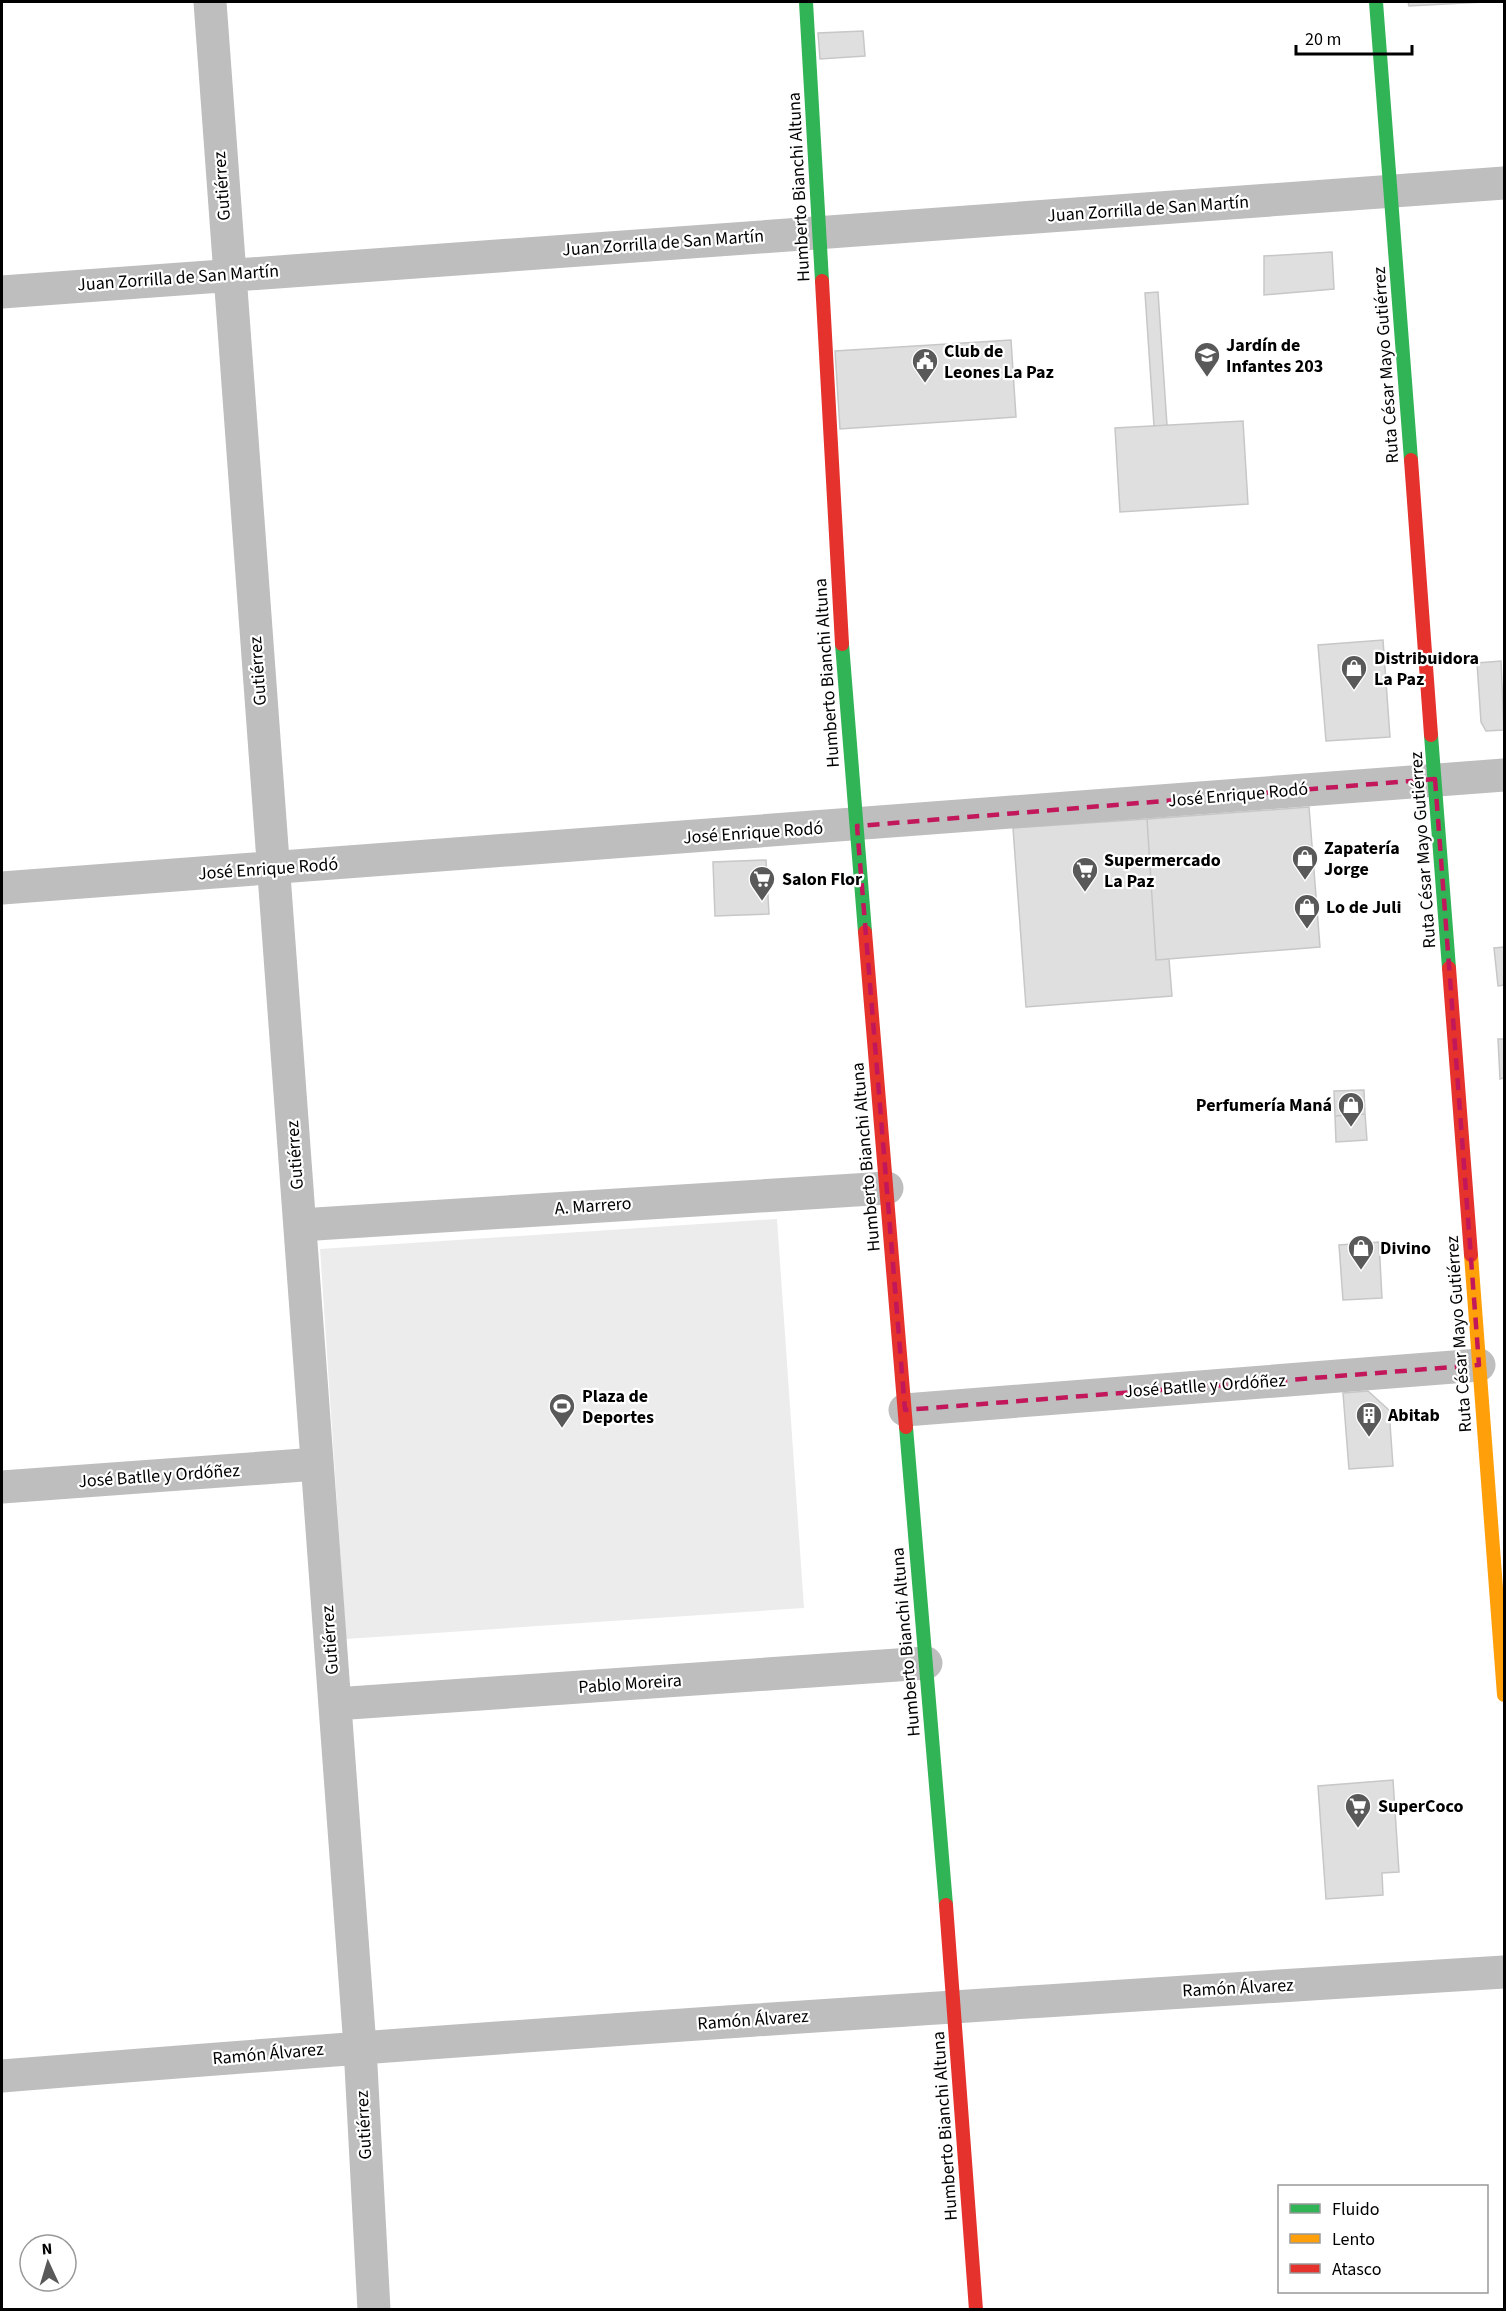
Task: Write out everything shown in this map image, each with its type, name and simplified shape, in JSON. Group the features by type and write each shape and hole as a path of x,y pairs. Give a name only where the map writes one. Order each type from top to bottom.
{"street":[{"name":"Gutiérrez","path":"210,2 360,2047 374,2310"},
{"name":"Humberto Bianchi Altuna","path":"806,2 845,692 954,2006 976,2310"},
{"name":"Ruta César Mayo Gutiérrez","path":"1376,2 1435,779 1488,1364 1504,1695"},
{"name":"Juan Zorrilla de San Martín","path":"2,292 1504,183"},
{"name":"José Enrique Rodó","path":"2,888 857,826 1504,775"},
{"name":"A. Marrero","path":"300,1225 887,1188"},
{"name":"José Batlle y Ordóñez","path":"905,1410 1488,1364"},
{"name":"José Batlle y Ordóñez","path":"2,1487 317,1464"},
{"name":"Pablo Moreira","path":"335,1704 926,1663"},
{"name":"Ramón Álvarez","path":"2,2076 360,2047 954,2006 1504,1972"}],"highlighted area":[{"path":"1435,779 1479,1365 905,1410 857,826"}],"shaded area":[{"name":"Plaza de Deportes","path":"777,1219 804,1608 346,1639 320,1249"}],"building":[{"path":"1408,2 1484,2 1409,6"},
{"path":"863,31 865,56 820,59 818,33"},
{"path":"1332,252 1334,289 1264,295 1264,256"},
{"path":"1158,292 1167,425 1154,426 1145,293"},
{"name":"Club de Leones La Paz","path":"1011,340 1016,417 840,429 835,351"},
{"path":"1243,421 1248,504 1120,512 1115,428"},
{"name":"Distribuidora La Paz","path":"1383,640 1390,737 1326,741 1318,645"},
{"path":"1501,661 1504,730 1486,731 1481,722 1477,663"},
{"path":"1309,807 1320,947 1156,960 1147,819"},
{"name":"Supermercado La Paz","path":"1147,819 1156,960 1169,959 1172,996 1026,1007 1013,828"},
{"path":"766,860 769,914 715,916 713,862"},
{"path":"1504,947 1504,985 1498,986 1494,948"},
{"path":"1498,1039 1504,1039 1504,1078 1500,1079"},
{"path":"1364,1090 1365,1114 1335,1116 1334,1091"},
{"name":"Perfumería Maná","path":"1365,1114 1367,1140 1336,1142 1335,1116"},
{"name":"Divino","path":"1379,1242 1382,1298 1343,1300 1339,1245"},
{"name":"Abitab","path":"1368,1391 1389,1410 1393,1466 1349,1469 1343,1393"},
{"name":"SuperCoco","path":"1393,1780 1399,1872 1382,1873 1383,1895 1326,1899 1318,1786"}],"traffic: fast":[{"path":"806,2 822,281"},
{"path":"1376,2 1411,460"},
{"path":"842,644 865,932"},
{"path":"1431,735 1449,968"},
{"path":"906,1427 946,1905"}],"traffic: slow":[{"path":"1471,1255 1504,1695"}],"traffic: jam":[{"path":"822,281 842,644"},
{"path":"1411,460 1431,735"},
{"path":"865,932 906,1427"},
{"path":"1449,968 1471,1255"},
{"path":"946,1905 976,2310"}],"place":[{"name":"Jardín de Infantes 203","path":"1207,378"},
{"name":"Club de Leones La Paz","path":"925,384"},
{"name":"Distribuidora La Paz","path":"1354,691"},
{"name":"Zapatería Jorge","path":"1305,881"},
{"name":"Supermercado La Paz","path":"1085,893"},
{"name":"Salon Flor","path":"762,902"},
{"name":"Lo de Juli","path":"1307,930"},
{"name":"Perfumería Maná","path":"1351,1128"},
{"name":"Divino","path":"1361,1271"},
{"name":"Plaza de Deportes","path":"562,1429"},
{"name":"Abitab","path":"1369,1438"},
{"name":"SuperCoco","path":"1358,1829"}]}
